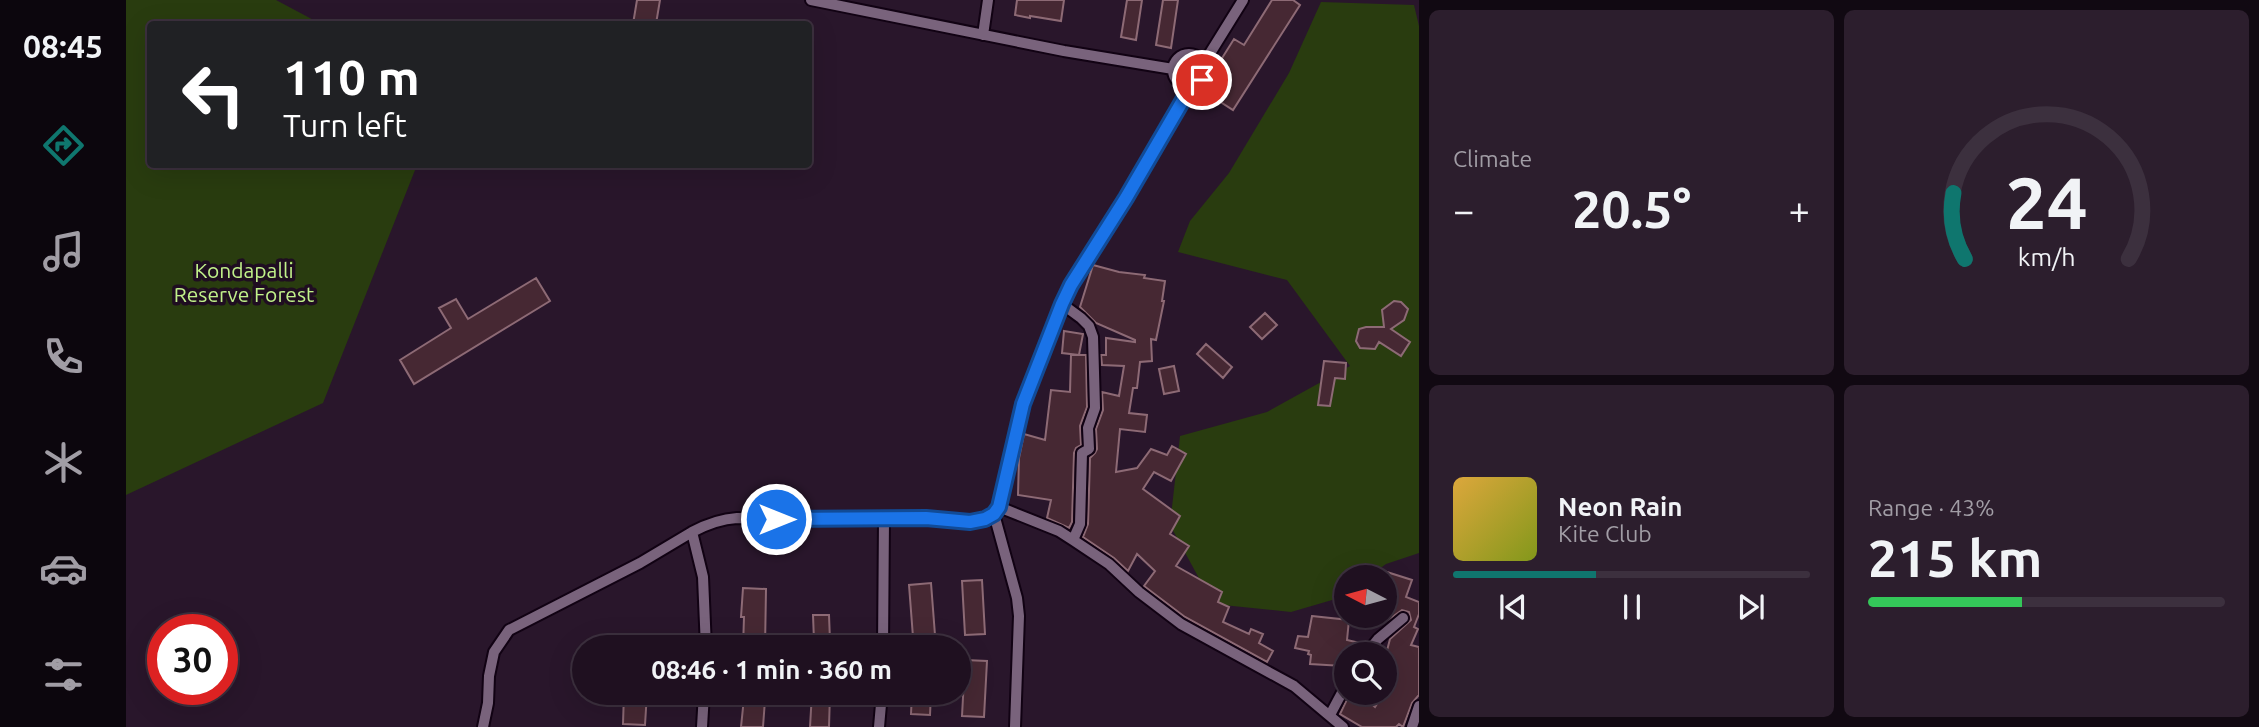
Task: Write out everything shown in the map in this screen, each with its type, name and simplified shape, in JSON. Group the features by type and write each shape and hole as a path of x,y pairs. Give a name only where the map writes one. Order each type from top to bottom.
{"street":[{"path":"810,0 1064,51 1173,69"},
{"path":"878,14 880,0"},
{"path":"982,35 988,0"},
{"path":"1204,63 1243,0"},
{"path":"1185,55 1196,55 1204,63 1205,69 1202,80 1188,87 1178,82 1173,69 1176,61 1185,55"},
{"path":"1016,727 1019,616 997,510 1023,404 1071,285 1155,150 1188,87"},
{"path":"1062,304 1089,326 1093,337 1095,408 1088,428 1089,449 1082,453 1080,524 1073,540"},
{"path":"483,727 488,703 488,676 494,652 509,630 640,563 692,532 722,519 926,518 970,522 985,519 997,510"},
{"path":"997,510 1059,531 1109,564 1139,592 1181,624 1294,686 1343,727"},
{"path":"883,635 884,519"},
{"path":"692,532 703,577 705,635"},
{"path":"1376,642 1403,618"},
{"path":"702,727 703,705"},
{"path":"879,727 881,705"},
{"path":"1330,715 1335,705"},
{"path":"1412,727 1419,706"}],"green space":[{"name":"Kondapalli Reserve Forest","path":"126,0 276,0 315,21 147,21 147,168 416,168 323,403 126,495"},
{"path":"1321,2 1414,5 1419,26 1419,553 1385,565 1334,565 1334,599 1291,612 1213,604 1170,525 1180,436 1267,412 1350,366 1287,280 1178,252 1190,221 1229,173 1289,73"}],"building":[{"path":"637,0 660,0 656,21 634,21"},
{"path":"1017,0 1064,0 1061,21 1015,15"},
{"path":"1127,0 1142,0 1136,40 1121,37"},
{"path":"1163,0 1178,0 1171,48 1156,45"},
{"path":"1272,0 1293,0 1300,5 1233,110 1202,90 1234,39 1244,45"},
{"path":"1093,265 1165,281 1156,340 1151,339 1152,361 1140,362 1137,388 1133,388 1129,413 1147,415 1145,432 1120,429 1116,472 1137,468 1151,449 1167,455 1172,446 1186,454 1171,481 1154,472 1143,489 1180,516 1170,534 1189,546 1176,566 1222,592 1218,602 1229,607 1223,622 1249,634 1251,629 1263,634 1259,643 1273,651 1267,662 1185,617 1144,586 1155,571 1137,554 1128,571 1083,537 1088,524 1090,458 1097,449 1096,429 1103,410 1102,392 1119,396 1124,366 1102,365 1101,355 1106,355 1106,338 1135,342 1096,323 1080,307"},
{"path":"536,278 550,301 414,384 400,360 451,328 439,308 456,299 468,319"},
{"path":"1394,301 1401,302 1408,309 1404,320 1391,329 1410,342 1401,356 1379,342 1375,349 1360,348 1356,341 1359,329 1384,327 1382,310"},
{"path":"1265,313 1277,325 1262,339 1250,327"},
{"path":"1064,331 1083,334 1079,355 1062,353"},
{"path":"1206,344 1232,367 1223,378 1197,354"},
{"path":"1071,355 1086,355 1087,407 1080,426 1081,445 1074,453 1072,522 1069,528 1047,518 1051,500 1018,495 1019,458 1024,434 1045,440 1051,390 1070,392"},
{"path":"1324,361 1346,363 1345,379 1335,378 1330,406 1318,405"},
{"path":"1174,366 1179,391 1164,394 1159,369"},
{"path":"1397,575 1412,580 1406,597 1419,602 1419,614 1414,627 1418,629 1411,645 1419,647 1419,695 1412,703 1403,727 1399,724 1396,727 1362,727 1340,714 1344,705 1397,705 1397,642 1389,642 1411,620 1409,612 1402,610 1397,614"},
{"path":"982,580 985,634 965,635 962,581"},
{"path":"931,583 935,635 913,635 909,585"},
{"path":"743,588 766,589 765,635 743,635 744,617 741,617"},
{"path":"813,615 829,615 830,635 814,635"},
{"path":"1312,616 1334,618 1334,628 1348,628 1347,640 1356,642 1334,642 1334,665 1310,664 1309,651 1295,648 1298,636 1308,637"},
{"path":"971,660 987,661 984,717 962,716 963,705 971,705"},
{"path":"624,705 646,705 645,725 623,724"},
{"path":"743,705 765,705 763,727 741,727"},
{"path":"811,705 830,705 829,727 810,727"},
{"path":"911,705 930,705 930,715 911,714"}],"route":[{"path":"776,519 926,518 970,522 994,514 999,507 1023,404 1071,285 1126,198 1186,95 1188,87 1199,84 1202,80"}]}
